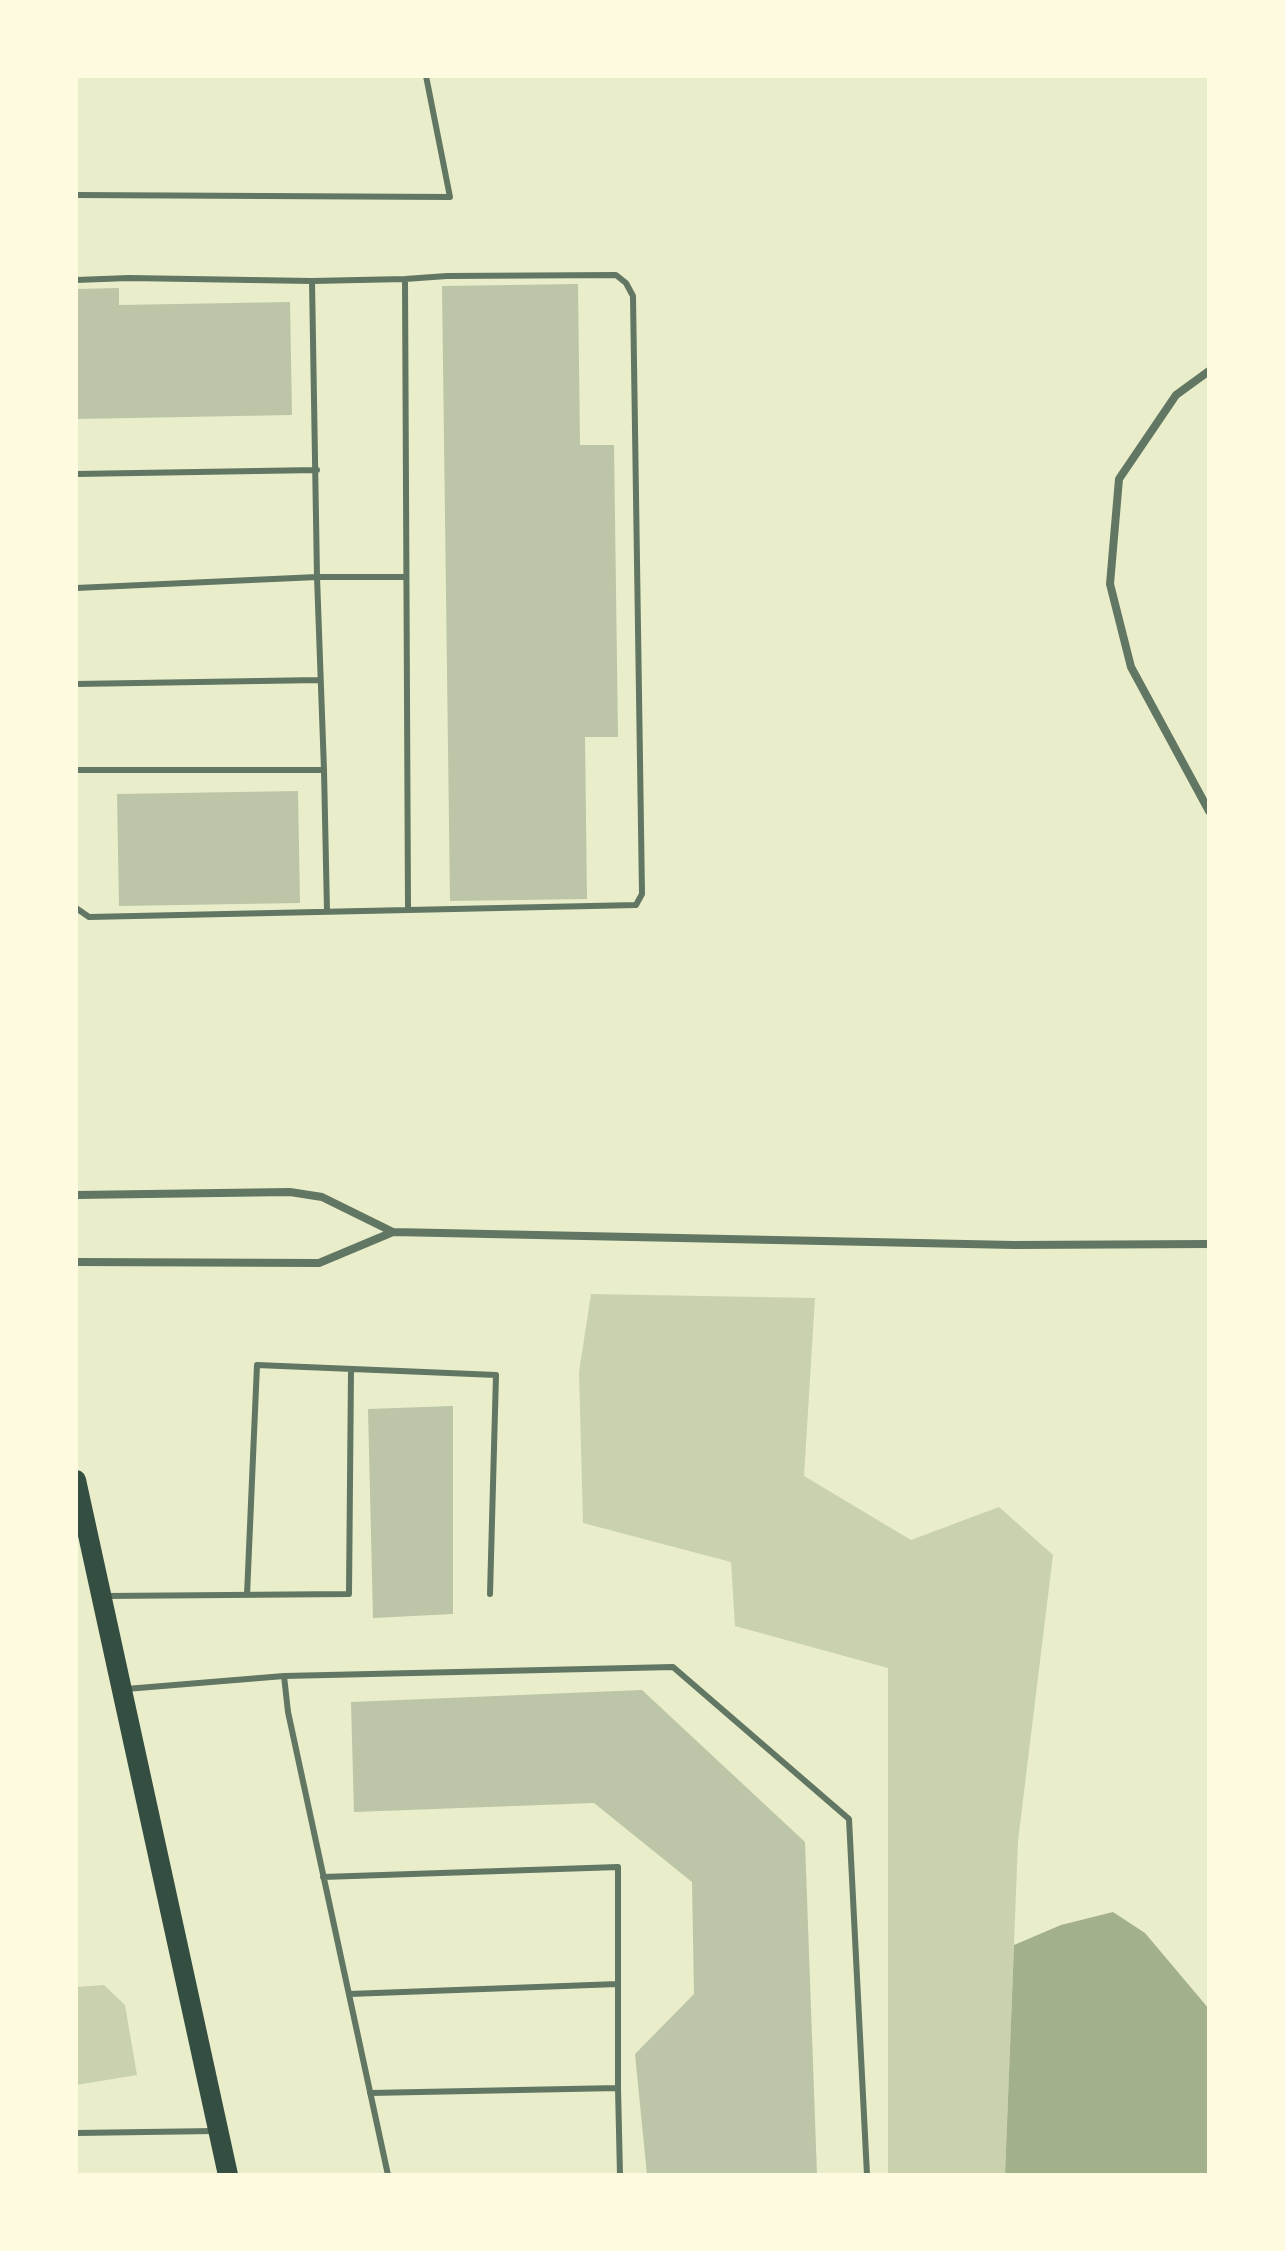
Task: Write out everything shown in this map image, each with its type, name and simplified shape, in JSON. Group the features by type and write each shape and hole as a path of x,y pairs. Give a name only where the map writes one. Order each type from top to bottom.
{"main road":[{"path":"76,1480 228,2175"}],"street":[{"path":"1209,371 1176,395 1119,479 1110,584 1131,667 1209,811"},
{"path":"76,1195 290,1192 322,1197 393,1232"},
{"path":"76,1262 319,1263 393,1232 998,1245 1209,1244"}],"lane":[{"path":"76,195 450,197 426,76"},
{"path":"76,280 312,281 616,275 626,283 633,296 642,894 636,905 89,917 76,908"},
{"path":"405,279 408,909"},
{"path":"312,281 327,911"},
{"path":"76,474 317,470"},
{"path":"76,588 317,577 406,577"},
{"path":"76,684 320,680"},
{"path":"76,770 324,770"},
{"path":"247,1595 257,1365 496,1375 490,1594"},
{"path":"101,1596 349,1594 351,1370"},
{"path":"122,1689 284,1676 673,1667 849,1819 867,2175"},
{"path":"284,1676 288,1712 388,2175"},
{"path":"323,1877 618,1867 620,2175"},
{"path":"349,1994 618,1984"},
{"path":"370,2093 618,2088"},
{"path":"76,2133 218,2131"}],"shaded area":[{"path":"591,1294 815,1298 804,1476 911,1540 999,1507 1053,1555 1018,1841 1005,2175 888,2175 888,1668 735,1626 731,1562 583,1523 579,1372"},
{"path":"1113,1912 1145,1933 1209,2009 1209,2175 1005,2175 1014,1945 1061,1925"},
{"path":"104,1985 125,2005 137,2075 76,2085 76,1987"}],"building":[{"path":"578,284 580,445 614,445 618,737 585,737 587,899 450,901 442,286"},
{"path":"119,288 119,305 290,302 292,415 76,419 76,289"},
{"path":"298,791 300,903 119,906 117,794"},
{"path":"453,1406 453,1614 373,1618 368,1409"},
{"path":"642,1690 805,1842 817,2175 647,2175 635,2054 694,1994 692,1882 594,1803 354,1812 351,1702"}]}
